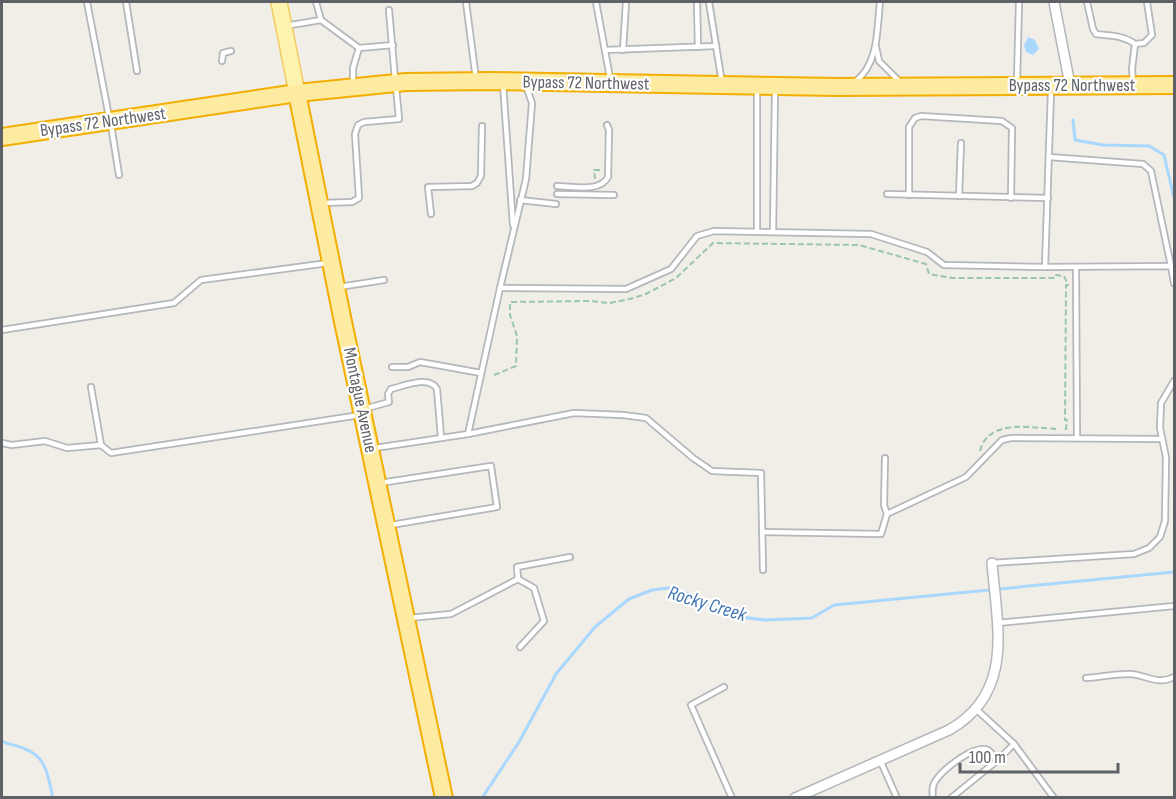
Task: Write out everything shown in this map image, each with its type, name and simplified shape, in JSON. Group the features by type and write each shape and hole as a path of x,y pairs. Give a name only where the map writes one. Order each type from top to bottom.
{"highway":[{"name":"Bypass 72 Northwest","path":"2,137 297,93 396,83 503,81 850,87 1174,86"},
{"name":"Montague Avenue","path":"297,93 444,798"}],"main road":[{"name":"Montague Avenue","path":"279,2 297,93"}],"street":[{"path":"1054,2 1070,85"},
{"path":"795,798 949,730 965,720 976,709 992,684 999,651 992,563"}],"lane":[{"path":"87,2 119,176"},
{"path":"126,2 137,71"},
{"path":"316,2 321,20 359,48 393,45"},
{"path":"466,2 477,81"},
{"path":"596,2 611,84"},
{"path":"623,50 626,2"},
{"path":"697,2 698,47"},
{"path":"709,2 723,86"},
{"path":"850,87 865,74 872,61 880,2"},
{"path":"1017,85 1019,2"},
{"path":"1087,2 1096,34 1128,39 1135,44 1144,43 1152,35 1147,2"},
{"path":"319,203 338,204 352,202 359,198 355,134 358,125 364,122 399,118 389,10"},
{"path":"283,26 321,20"},
{"path":"875,42 879,61 905,86"},
{"path":"1133,85 1135,44"},
{"path":"605,50 716,46"},
{"path":"353,87 353,68 359,48"},
{"path":"222,61 223,53 231,51"},
{"path":"503,81 513,232"},
{"path":"468,434 526,179 532,103 524,82"},
{"path":"1045,267 1052,85"},
{"path":"757,86 757,231"},
{"path":"773,232 775,86"},
{"path":"909,195 909,127 915,118 921,116 1002,121 1012,128 1011,198"},
{"path":"556,186 598,187 606,181 609,134 607,125"},
{"path":"431,214 428,187 472,186 477,183 481,176 482,126"},
{"path":"959,196 961,143"},
{"path":"1049,158 1143,164 1151,171 1174,283"},
{"path":"557,194 614,195"},
{"path":"887,194 1048,198"},
{"path":"520,200 556,204"},
{"path":"500,288 626,289 671,269 697,236 714,231 871,234 927,252 944,265 1171,266"},
{"path":"2,330 174,303 201,280 331,263"},
{"path":"1076,267 1077,438"},
{"path":"336,287 384,280"},
{"path":"392,367 408,367 420,362 481,374"},
{"path":"992,563 1134,554 1149,548 1160,537 1165,521 1166,457 1160,428 1161,403 1174,381"},
{"path":"91,387 101,445 111,453 362,412 389,402 388,394 391,389 426,382 435,385 437,389 441,437"},
{"path":"370,449 468,434 574,412 623,414 646,418 711,471 761,473 763,570"},
{"path":"887,514 966,477 1002,440 1011,438 1162,439"},
{"path":"2,443 12,445 45,441 67,448 101,445"},
{"path":"762,532 880,534 887,514 884,505 885,458"},
{"path":"378,483 491,466 497,507 387,526"},
{"path":"518,579 517,567 570,557"},
{"path":"406,618 451,614 518,579"},
{"path":"518,579 534,588 544,621 520,647"},
{"path":"997,623 1174,606"},
{"path":"1086,678 1132,674 1152,680 1174,677"},
{"path":"724,687 691,705 732,798"},
{"path":"976,709 1014,744 1054,798"},
{"path":"951,798 1014,744"},
{"path":"933,798 932,787 937,779 969,752 979,749 988,750 998,760"},
{"path":"880,760 897,798"}],"path":[{"path":"600,168 594,170 595,179 606,181"},
{"path":"494,375 516,366 517,336 510,315 510,302 610,303 630,299 654,291 676,278 713,243 859,245 926,264 929,274 953,278 1055,278 1056,275 1064,276 1068,285 1066,285 1065,420 1067,420 1065,429 1058,431 1057,429 1014,427 998,430 986,438 980,454"}],"water":[{"path":"1028,37 1035,40 1039,49 1033,55 1026,52 1024,45"}],"waterway":[{"path":"1073,120 1075,140 1103,145 1149,146 1164,155 1174,198"},
{"name":"Rocky Creek","path":"482,798 519,742 556,674 595,627 629,599 652,590 669,588 689,594 732,616 765,620 812,618 834,605 1174,572"},
{"name":"Rocky Creek","path":"2,741 25,749 38,757 48,775 53,798"}]}
